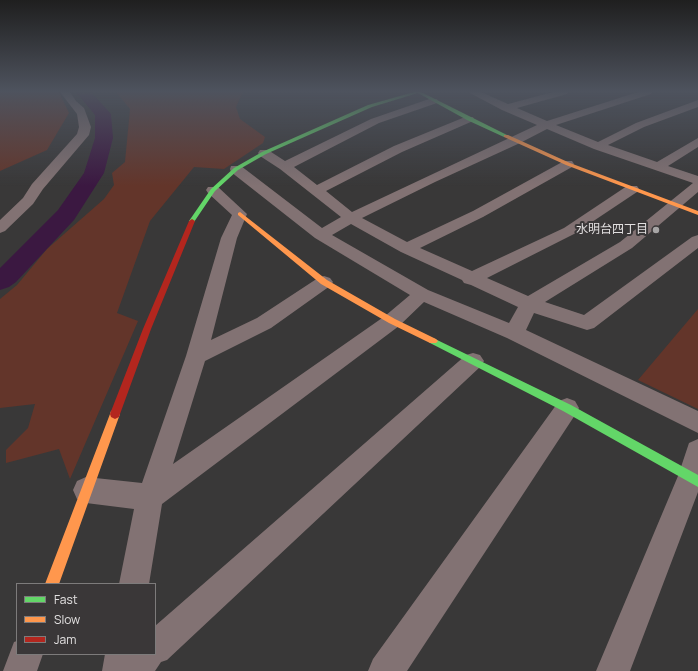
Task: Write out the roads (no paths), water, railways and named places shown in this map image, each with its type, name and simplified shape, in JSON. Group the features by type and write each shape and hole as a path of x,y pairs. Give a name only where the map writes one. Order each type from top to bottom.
{"street":[{"path":"0,228 28,201 37,187 82,135 85,127 84,123"},
{"path":"52,583 147,329 191,222 213,190 236,169 264,153 331,123"},
{"path":"285,166 370,123"},
{"path":"316,191 398,149 459,123"},
{"path":"478,123 568,164 698,213"},
{"path":"542,123 598,146 698,180"},
{"path":"321,235 351,218 430,179 516,141 551,123"},
{"path":"598,146 644,123"},
{"path":"657,167 698,142"},
{"path":"264,153 285,166 351,218 407,248 529,304 586,323 698,240"},
{"path":"407,248 478,214 568,164"},
{"path":"236,169 321,235 422,294 514,333 698,422"},
{"path":"514,333 529,304 626,245 677,205 698,185"},
{"path":"470,278 569,231 632,189"},
{"path":"213,190 240,214 324,282 392,321 567,408 696,469 613,671"},
{"path":"134,583 150,497 196,356 229,238 240,214"},
{"path":"196,356 264,323 324,282"},
{"path":"86,490 150,497 392,321 422,294"},
{"path":"156,647 473,361"},
{"path":"385,671 395,659 567,408"},
{"path":"20,671 26,655"},
{"path":"119,671 122,655"},
{"path":"130,671 147,655"}],"waterway":[{"path":"0,281 7,276 66,215 94,173 104,138 103,123"}],"place":[{"name":"水明台四丁目","path":"656,230"}]}
